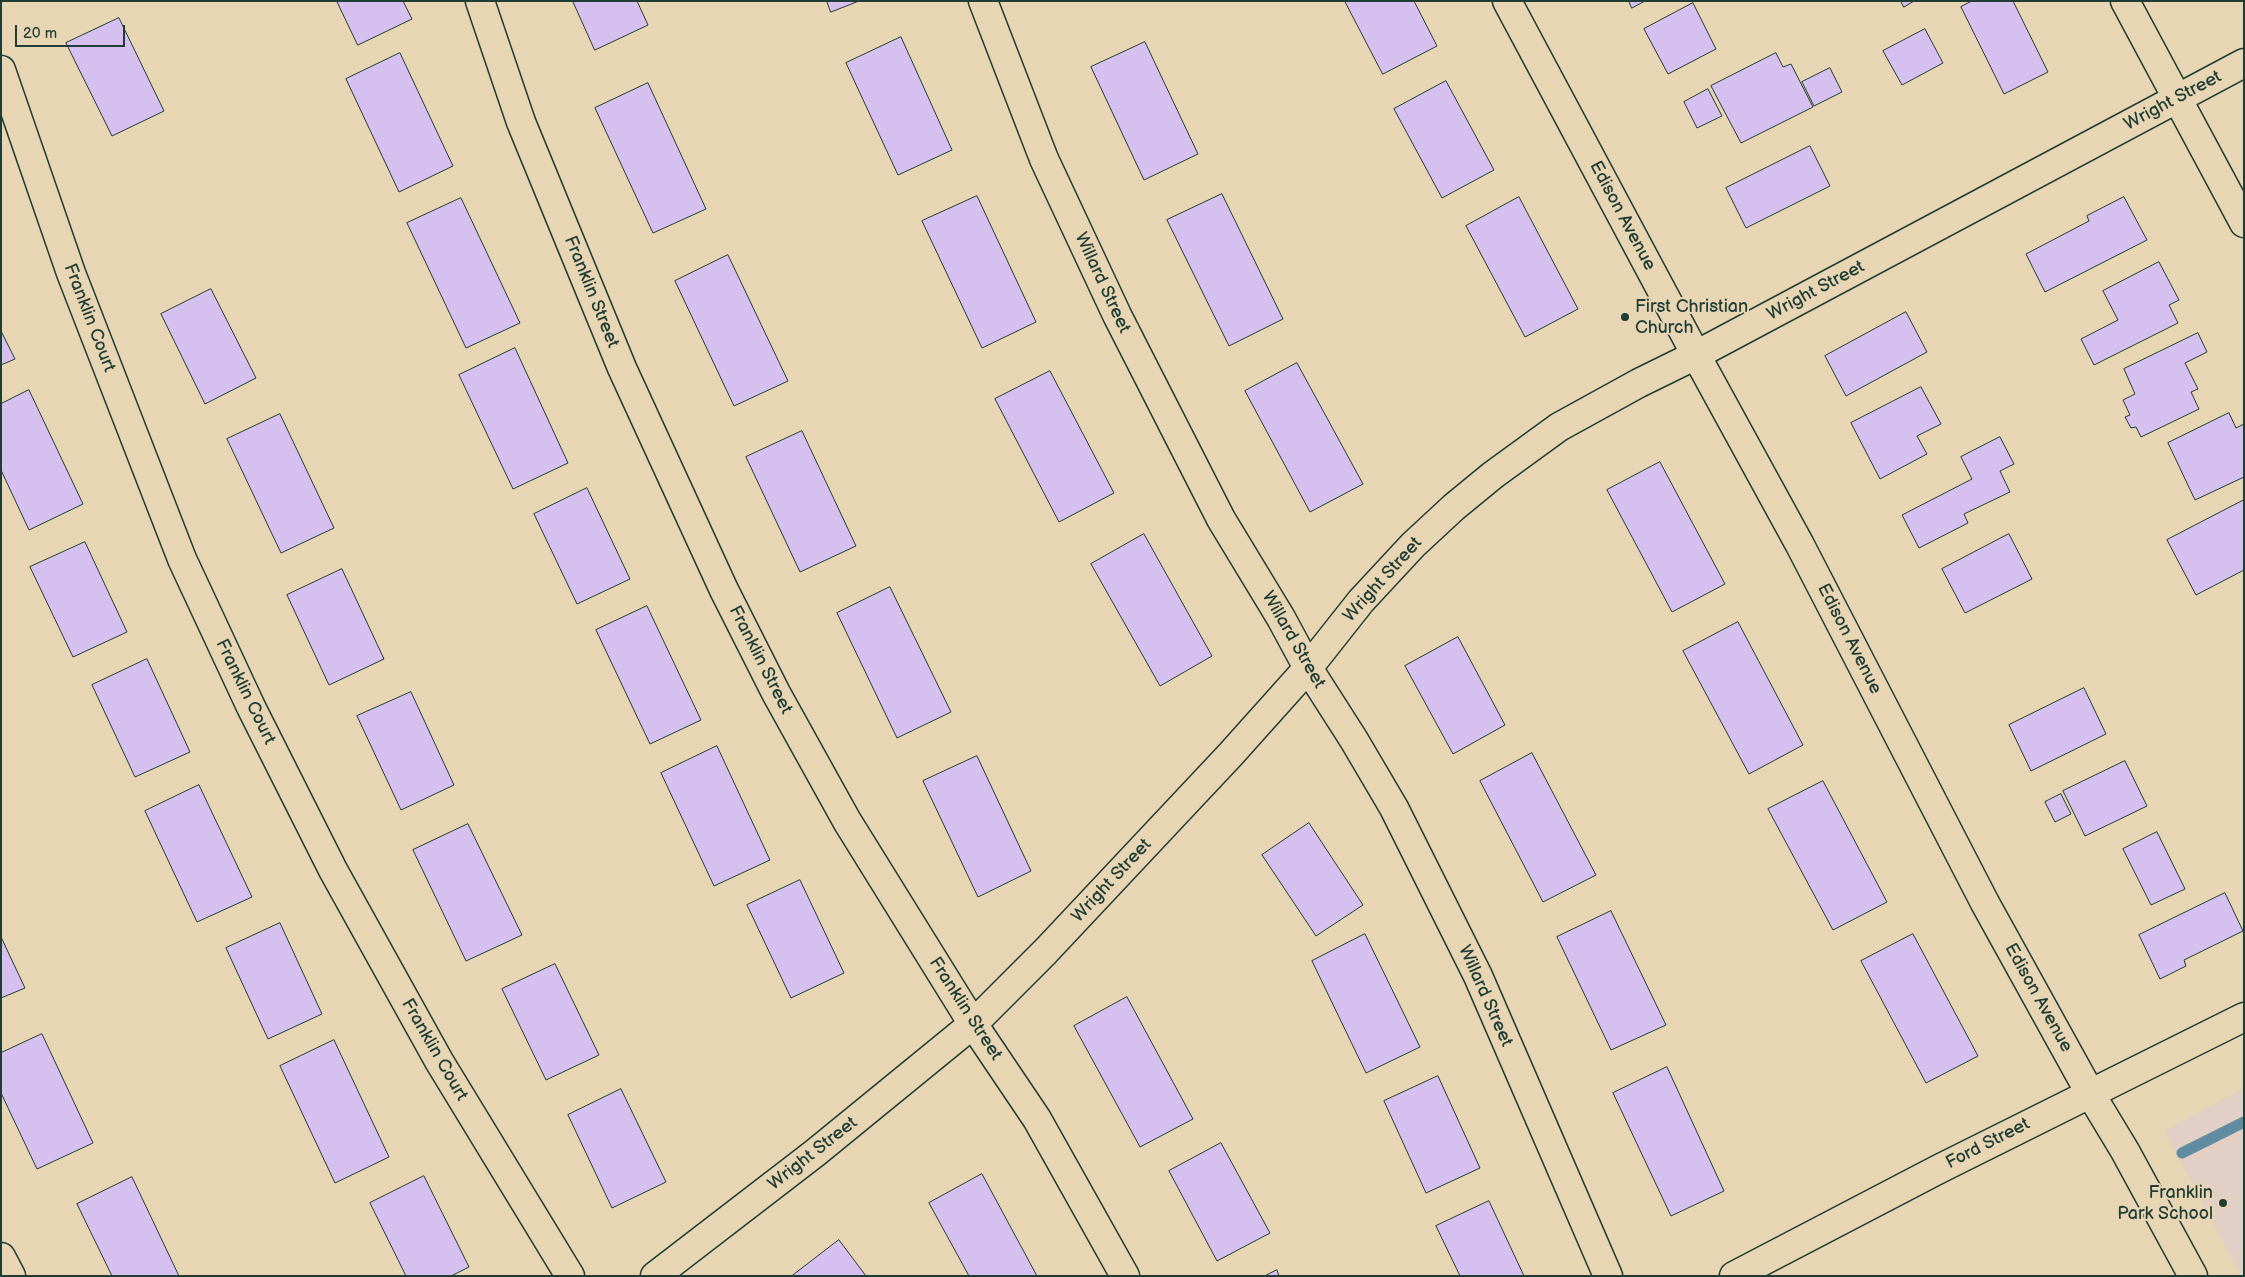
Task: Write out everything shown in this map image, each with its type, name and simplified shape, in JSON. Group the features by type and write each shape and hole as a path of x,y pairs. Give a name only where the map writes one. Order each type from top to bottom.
{"street":[{"name":"Franklin Street","path":"480,1 520,122 618,359 724,590 776,693 847,822 973,1024 1037,1119 1125,1276"},
{"name":"Willard Street","path":"982,1 1044,159 1117,315 1221,519 1281,618 1308,668 1394,808 1478,976 1608,1276"},
{"name":"Edison Avenue","path":"1508,1 1696,355 1800,545 1985,903 2193,1276"},
{"path":"2125,1 2244,223"},
{"name":"Wright Street","path":"655,1276 816,1153 973,1024 1045,952 1204,782 1308,668 1361,601 1413,545 1480,486 1559,427 1638,383 1696,355 2244,63"},
{"name":"Franklin Court","path":"1,70 71,272 179,550 247,698 333,870 439,1061 570,1276"},
{"name":"Ford Street","path":"1734,1276 1939,1169 2244,1017"},
{"path":"1,1257 11,1276"}],"shaded area":[{"name":"Franklin Park School","path":"2244,1088 2244,1276 2241,1276 2164,1131"}],"building":[{"path":"337,1 403,1 412,19 358,45"},
{"path":"573,1 637,1 648,25 595,50"},
{"path":"827,1 859,1 831,12"},
{"path":"1345,1 1414,1 1437,46 1383,74"},
{"path":"1629,1 1645,1 1632,8"},
{"path":"1901,1 1914,1 1904,7"},
{"path":"1972,1 2013,1 2048,72 2004,94 1961,7"},
{"path":"1693,3 1716,49 1668,74 1644,29"},
{"path":"119,18 164,111 112,136 66,43"},
{"path":"1925,29 1943,63 1902,85 1883,51"},
{"path":"901,37 952,150 898,175 846,63"},
{"path":"1145,42 1198,154 1144,180 1091,67"},
{"path":"400,53 453,166 399,192 346,79"},
{"path":"1776,53 1783,67 1791,64 1813,107 1741,143 1711,86"},
{"path":"1830,68 1842,92 1814,106 1802,82"},
{"path":"1446,81 1494,170 1442,198 1394,109"},
{"path":"648,83 706,209 653,233 595,108"},
{"path":"1708,89 1722,116 1697,128 1684,102"},
{"path":"1810,146 1830,186 1746,228 1726,188"},
{"path":"1222,194 1283,319 1229,346 1167,220"},
{"path":"977,196 1036,322 982,348 922,221"},
{"path":"1519,197 1578,309 1525,337 1466,226"},
{"path":"2124,197 2147,240 2045,292 2026,254 2089,221 2087,216"},
{"path":"461,198 520,323 466,348 407,223"},
{"path":"728,255 788,381 734,406 675,281"},
{"path":"2159,262 2179,300 2169,305 2178,323 2094,365 2081,339 2118,320 2103,291"},
{"path":"211,289 256,378 205,404 161,314"},
{"path":"1906,312 1927,352 1846,396 1825,356"},
{"path":"1,331 15,359 1,365"},
{"path":"2198,333 2207,352 2185,363 2198,389 2191,392 2199,409 2141,437 2136,427 2131,428 2125,417 2130,415 2123,400 2135,394 2124,369"},
{"path":"515,348 568,463 513,489 459,375"},
{"path":"1297,363 1363,484 1310,512 1245,391"},
{"path":"1050,371 1114,493 1059,522 995,399"},
{"path":"1921,387 1941,424 1917,436 1927,454 1880,479 1851,423"},
{"path":"29,390 83,504 29,530 1,470 1,404"},
{"path":"2229,413 2236,428 2244,424 2244,477 2195,500 2168,443"},
{"path":"280,414 334,528 281,553 227,439"},
{"path":"802,431 856,546 800,572 746,457"},
{"path":"2000,437 2014,464 2000,471 2010,492 1964,514 1968,523 1919,548 1902,515 1972,479 1961,457"},
{"path":"1660,462 1725,584 1672,612 1607,490"},
{"path":"587,488 630,579 577,604 534,514"},
{"path":"2244,500 2244,570 2196,595 2167,540"},
{"path":"1144,534 1212,656 1160,686 1091,564"},
{"path":"2009,534 2032,579 1965,613 1942,569"},
{"path":"85,542 127,632 73,657 30,567"},
{"path":"342,569 384,659 329,685 287,595"},
{"path":"890,587 951,712 897,738 837,613"},
{"path":"647,606 701,720 650,744 596,630"},
{"path":"1738,622 1803,745 1749,774 1683,651"},
{"path":"1458,637 1505,725 1453,754 1405,666"},
{"path":"147,659 190,752 135,777 92,685"},
{"path":"2084,688 2106,734 2031,771 2009,725"},
{"path":"411,692 454,785 401,810 357,716"},
{"path":"717,746 770,860 714,886 661,773"},
{"path":"1532,753 1596,875 1543,902 1480,781"},
{"path":"977,756 1031,871 978,897 923,781"},
{"path":"2125,761 2147,806 2085,836 2063,791"},
{"path":"1823,781 1887,902 1833,930 1768,809"},
{"path":"199,785 252,897 197,922 145,811"},
{"path":"2061,794 2071,814 2055,822 2045,802"},
{"path":"1309,823 1363,905 1316,936 1262,855"},
{"path":"468,824 522,935 466,961 413,850"},
{"path":"2157,832 2185,889 2151,905 2123,849"},
{"path":"800,880 844,973 791,998 747,905"},
{"path":"2225,893 2243,931 2184,960 2186,966 2160,979 2139,935"},
{"path":"1611,911 1666,1025 1611,1050 1557,937"},
{"path":"280,923 322,1014 268,1039 226,948"},
{"path":"1365,934 1420,1047 1366,1073 1312,961"},
{"path":"1913,934 1978,1056 1926,1083 1861,961"},
{"path":"1,937 25,988 1,998"},
{"path":"555,964 599,1055 546,1080 502,989"},
{"path":"1127,997 1193,1119 1140,1147 1074,1026"},
{"path":"42,1034 93,1143 37,1169 1,1093 1,1053"},
{"path":"334,1040 389,1157 335,1183 280,1066"},
{"path":"1667,1067 1724,1191 1671,1216 1613,1093"},
{"path":"1438,1076 1480,1168 1426,1193 1384,1101"},
{"path":"621,1089 666,1182 612,1208 568,1115"},
{"path":"1221,1143 1270,1233 1217,1261 1169,1171"},
{"path":"982,1174 1037,1276 969,1276 929,1203"},
{"path":"424,1176 469,1267 451,1276 406,1276 370,1203"},
{"path":"132,1177 179,1276 112,1276 77,1204"},
{"path":"1489,1201 1524,1276 1460,1276 1436,1226"},
{"path":"839,1240 866,1276 792,1276"},
{"path":"1277,1270 1279,1276 1265,1276"}],"waterway":[{"path":"2182,1153 2244,1122"}],"place":[{"name":"First Christian Church","path":"1625,317"},
{"name":"Franklin Park School","path":"2223,1203"}]}
